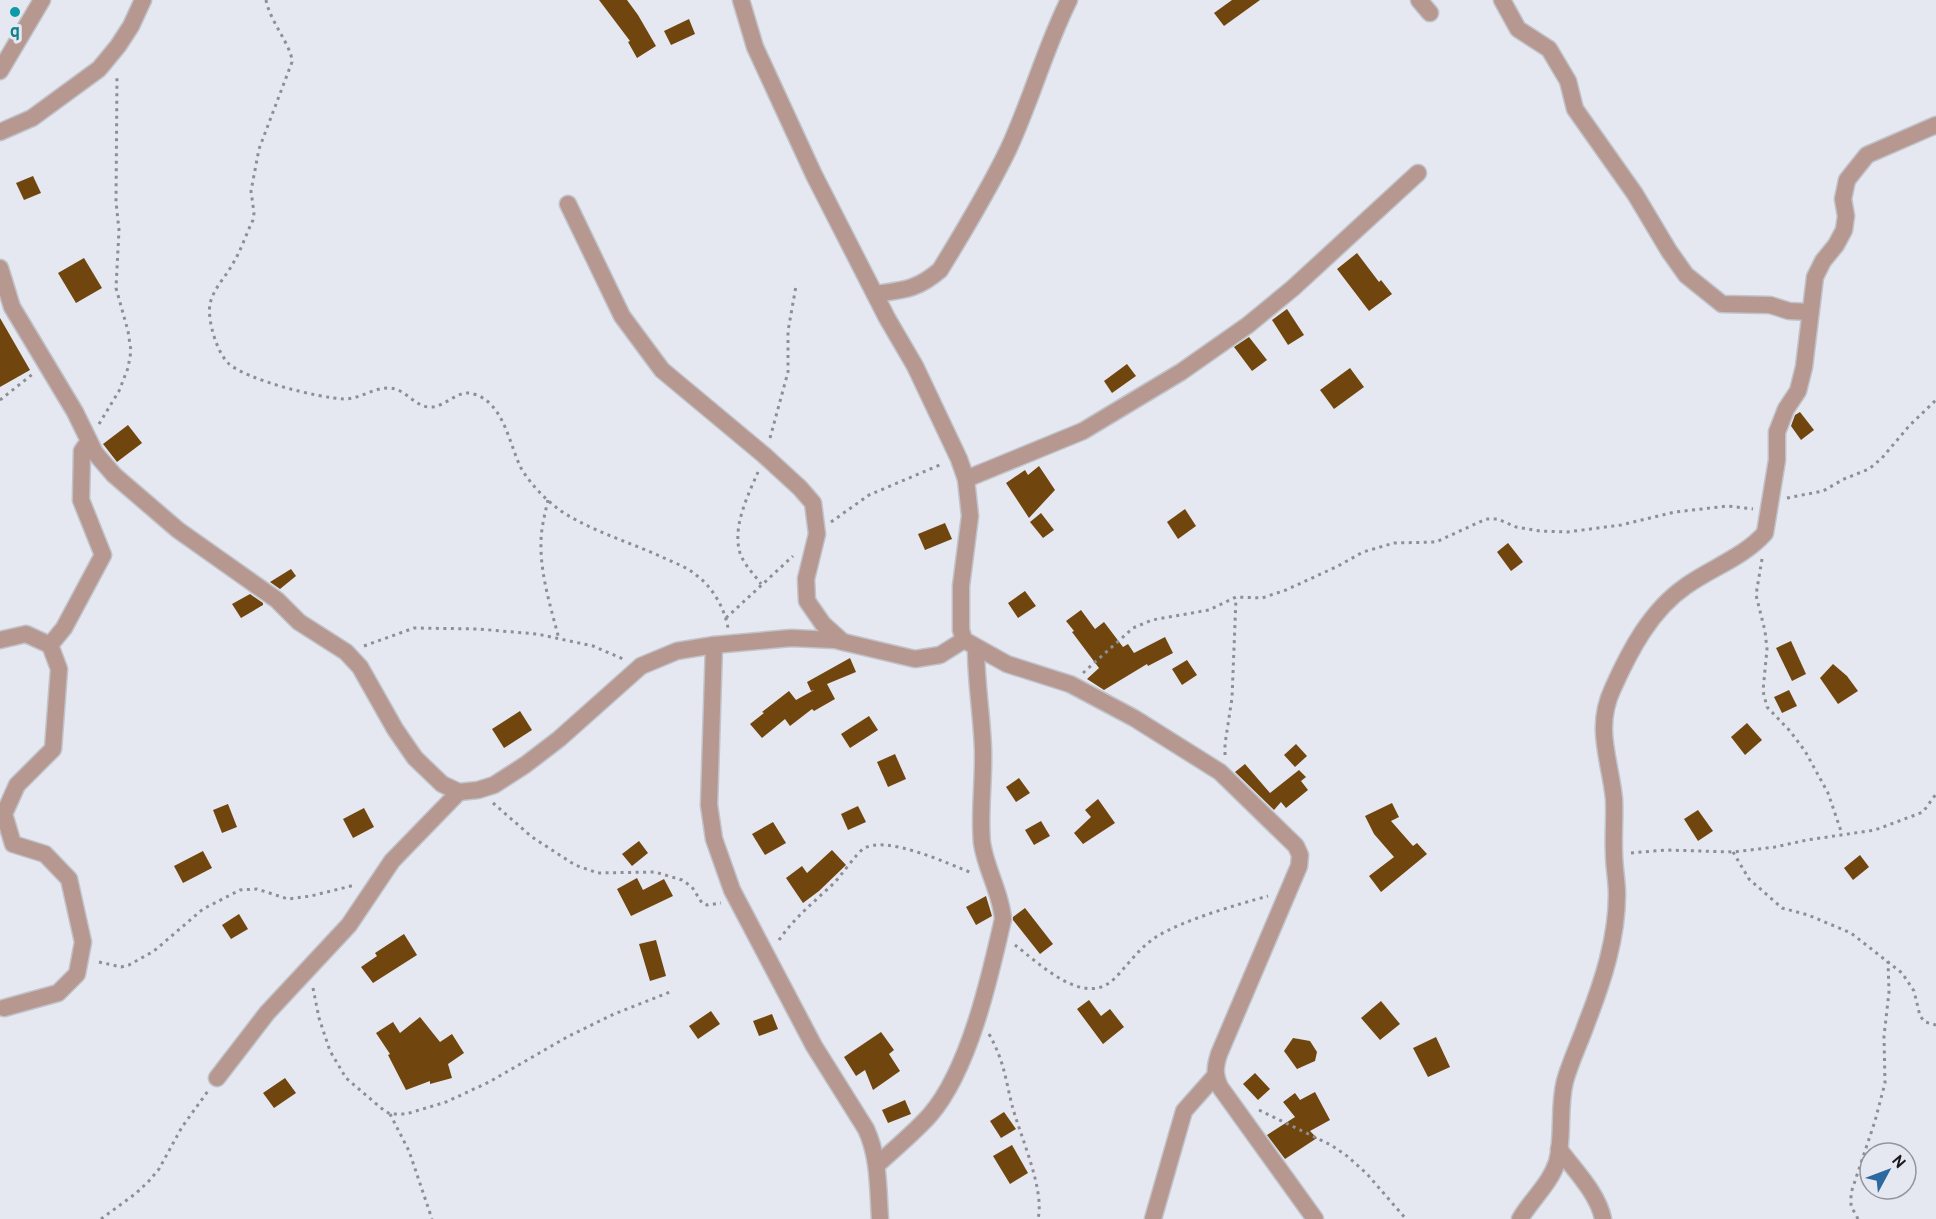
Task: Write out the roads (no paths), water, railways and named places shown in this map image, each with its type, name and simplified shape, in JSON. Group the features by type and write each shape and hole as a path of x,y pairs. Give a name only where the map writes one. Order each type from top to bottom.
{"street":[{"path":"0,71 42,0"},
{"path":"0,132 32,118 99,69 118,46 143,0"},
{"path":"741,0 755,47 809,165 915,366 960,459 966,479 970,516 961,586 961,630 970,644 976,676 983,750 982,843 1002,906 1003,919 968,1045 942,1098 930,1115 877,1165"},
{"path":"875,294 914,288 929,280 940,270 1008,150 1036,84 1055,28 1069,0"},
{"path":"1419,0 1430,13"},
{"path":"1502,0 1518,29 1549,49 1568,81 1575,109 1635,194 1686,275 1722,304 1770,305 1789,311 1810,312"},
{"path":"1520,1219 1551,1175 1559,1149 1561,1103 1565,1083 1573,1054 1587,1022 1609,955 1617,913 1614,800 1604,746 1605,707 1612,689 1656,611 1684,587 1746,550 1765,533 1777,460 1777,432 1786,409 1798,391 1804,367 1815,277 1844,230 1846,216 1843,200 1847,180 1867,155 1936,124"},
{"path":"966,479 1083,431 1181,372 1248,326 1293,288 1418,173"},
{"path":"568,204 622,316 662,370 757,448 813,503 817,534 806,579 807,601 823,624 844,642"},
{"path":"0,268 12,307 75,412 95,453 114,475 178,530 277,600 299,622 346,652 360,667 415,758 442,784 459,792 494,785 525,765 559,739 641,666 677,651 722,644 791,638 835,640 915,659 940,655 970,644 1007,664 1070,684 1134,718 1220,772 1296,846 1300,855 1299,866 1219,1054 1215,1076 1227,1097 1315,1219"},
{"path":"50,645 63,628 103,555 81,500 82,451 89,441"},
{"path":"0,640 26,634 50,645 58,669 53,749 17,785 4,814 13,844 45,854 69,879 83,942 77,974 58,993 4,1008"},
{"path":"722,644 709,805 714,839 738,900 814,1046 866,1129 877,1165 880,1219"},
{"path":"218,1078 267,1012 349,925 392,861 459,792"},
{"path":"1153,1219 1184,1111 1215,1076"},
{"path":"1559,1149 1595,1198 1603,1219"}],"place":[{"name":"q","path":"15,12"}]}
